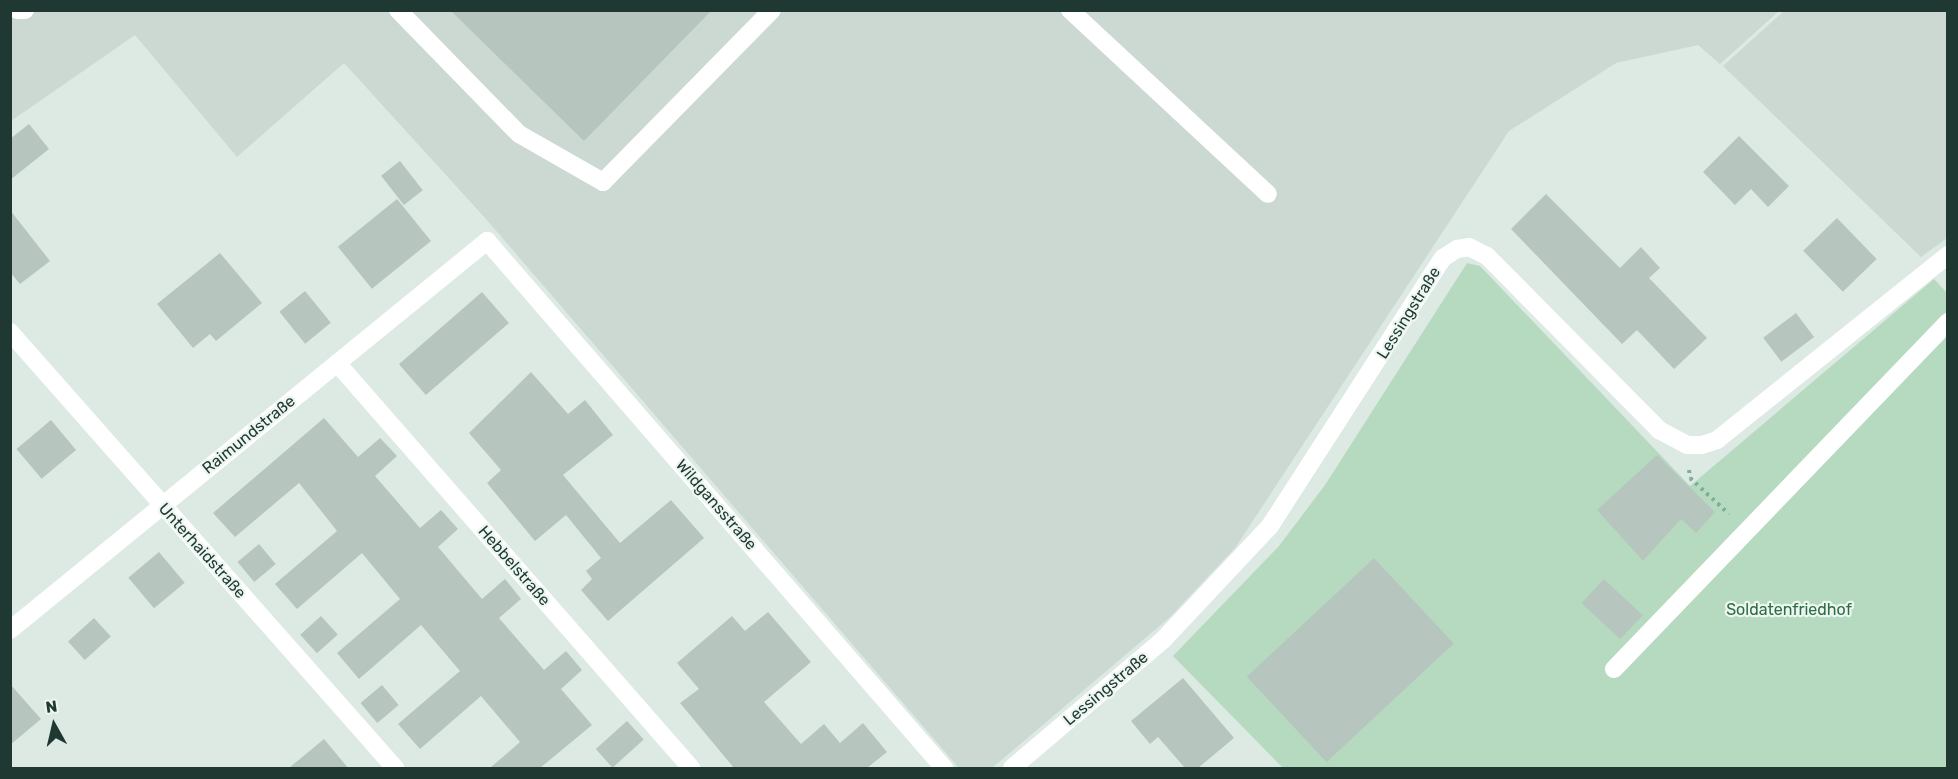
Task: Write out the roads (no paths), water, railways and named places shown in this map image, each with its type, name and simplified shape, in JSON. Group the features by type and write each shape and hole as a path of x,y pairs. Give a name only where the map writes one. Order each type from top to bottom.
{"street":[{"path":"17,10 25,10"},
{"path":"398,10 519,134 603,182 772,10"},
{"path":"1070,10 1268,194"},
{"name":"Raimundstraße","path":"10,630 487,241"},
{"name":"Wildgansstraße","path":"487,241 944,768"},
{"name":"Lessingstraße","path":"1012,768 1162,641 1270,526 1443,258 1457,249 1469,247 1487,256 1659,430 1687,445 1717,440 1947,255"},
{"path":"1614,669 1947,322"},
{"name":"Unterhaidstraße","path":"10,332 395,768"},
{"name":"Hebbelstraße","path":"338,363 691,768"}],"park label":[{"name":"Soldatenfriedhof","path":"1789,610"}]}
